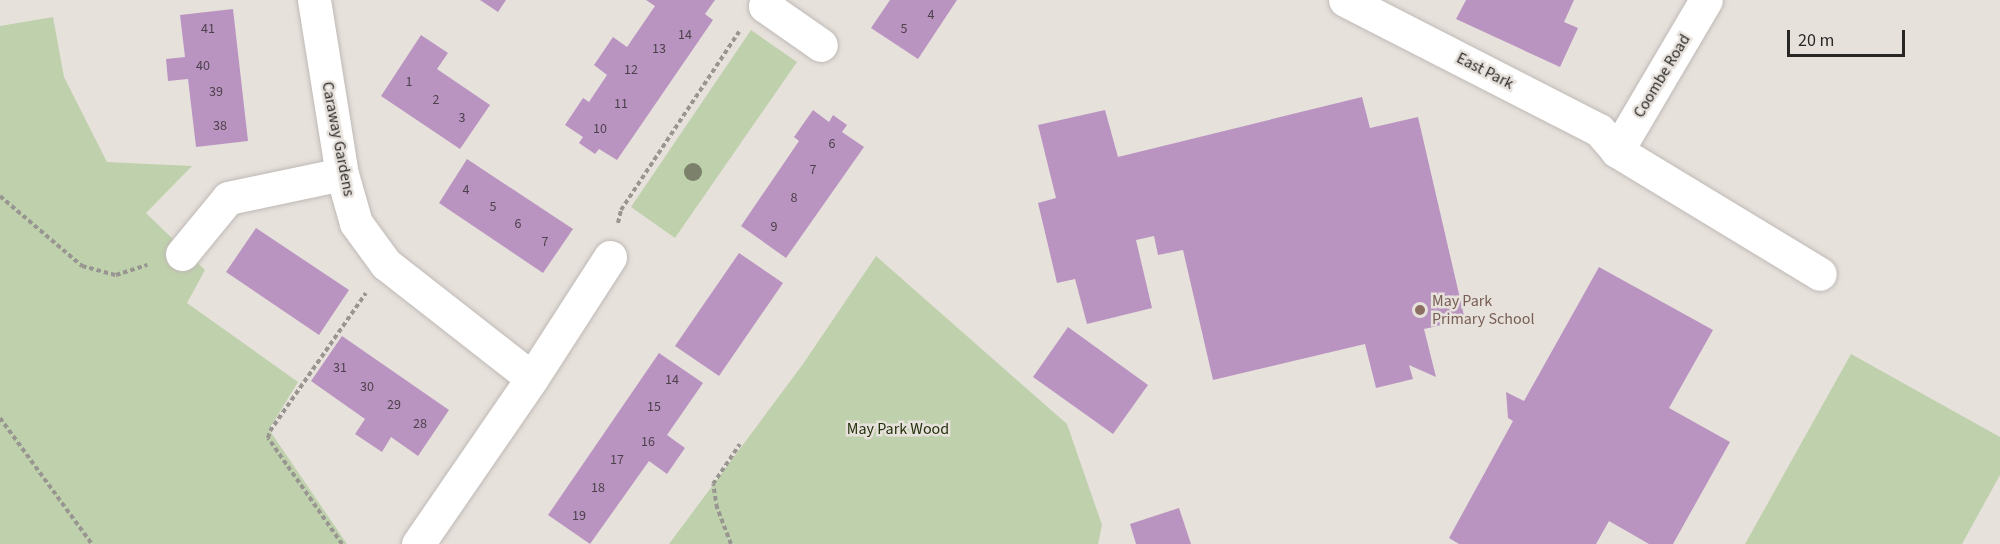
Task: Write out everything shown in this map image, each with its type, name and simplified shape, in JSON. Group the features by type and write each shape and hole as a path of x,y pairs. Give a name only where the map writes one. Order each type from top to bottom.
{"street":[{"name":"Caraway Gardens","path":"314,0 342,174 356,223 386,264 532,378"},
{"name":"Coombe Road","path":"1617,151 1706,0"},
{"name":"East Park","path":"1351,1 1599,130 1617,151 1820,274"},
{"path":"762,2 821,45"},
{"path":"182,254 228,198 342,174"},
{"path":"418,544 532,378 610,257"}],"path":[{"path":"610,257 621,210 762,2"},
{"path":"0,196 82,266 116,275 182,254"},
{"path":"342,544 268,438 270,430 386,264"},
{"path":"0,418 92,544"},
{"path":"731,544 717,508 712,484 740,444"}],"green space":[{"path":"53,17 64,77 107,162 192,166 146,213 205,270 187,303 298,382 268,431 347,544 0,544 0,26"},
{"path":"751,30 797,62 675,238 631,207"},
{"name":"May Park Wood","path":"876,256 1067,424 1102,525 1098,544 669,544 803,364"},
{"path":"1851,354 2000,437 2000,475 1962,544 1745,544"}],"building":[{"path":"480,0 506,0 498,12"},
{"path":"646,0 715,0 705,14 713,20 617,160 599,149 595,154 579,143 583,137 565,125 583,98 589,102 607,75 594,65 613,37 627,47 655,6"},
{"path":"890,0 957,0 918,59 871,28"},
{"path":"1466,0 1574,0 1564,22 1578,28 1560,67 1456,19"},
{"path":"233,9 248,141 196,147 188,79 168,81 166,59 185,57 180,15"},
{"path":"421,35 448,53 437,69 490,105 460,149 381,96"},
{"path":"1362,97 1370,128 1418,117 1465,320 1424,329 1436,377 1409,365 1413,379 1376,388 1365,344 1213,380 1183,250 1158,255 1154,236 1136,240 1152,308 1087,324 1075,279 1057,283 1038,203 1056,198 1038,125 1105,110 1118,157"},
{"path":"813,110 829,122 833,115 847,125 842,132 864,147 786,258 741,226 799,141 794,137"},
{"path":"467,159 573,229 543,273 439,203"},
{"path":"256,228 349,290 319,335 226,272"},
{"path":"739,253 783,283 719,376 675,346"},
{"path":"1599,267 1713,330 1669,408 1730,442 1673,544 1649,544 1609,521 1596,544 1459,544 1449,538 1513,421 1508,418 1506,392 1524,401"},
{"path":"1068,327 1148,385 1113,434 1033,377"},
{"path":"342,336 449,410 418,456 391,437 382,452 355,434 365,419 311,381"},
{"path":"659,353 703,383 667,435 685,448 667,474 649,461 590,544 548,515"},
{"path":"1179,508 1191,544 1136,544 1130,524"}],"place":[{"name":"May Park Primary School","path":"1420,310"}]}
